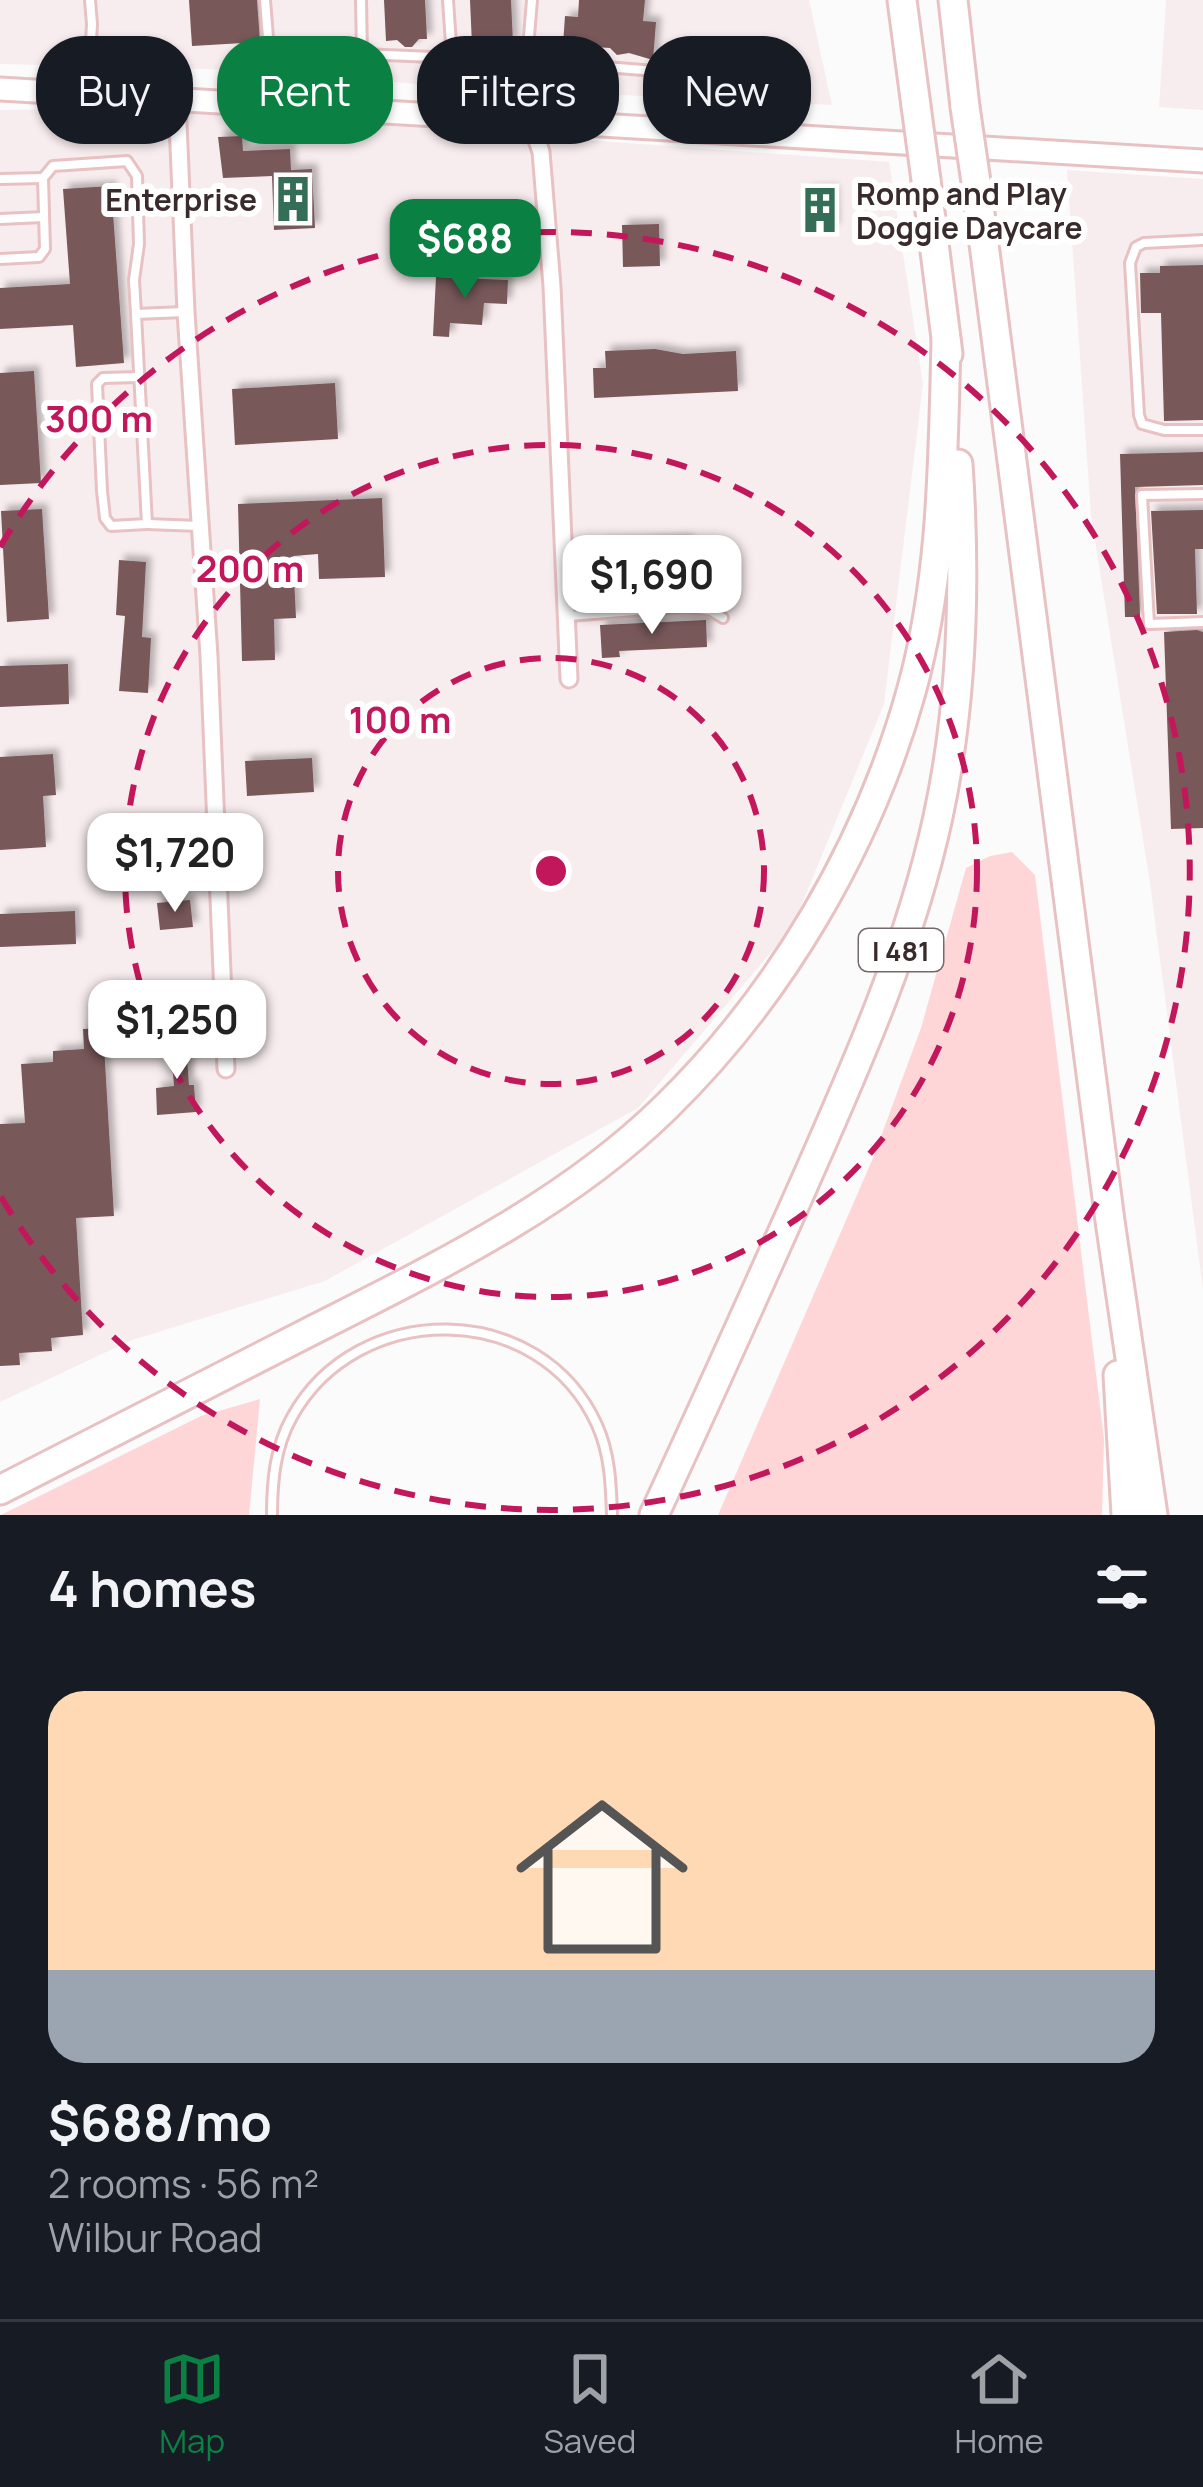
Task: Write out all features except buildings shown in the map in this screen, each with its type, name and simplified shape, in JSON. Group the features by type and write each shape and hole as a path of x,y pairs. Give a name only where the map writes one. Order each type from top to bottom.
{"highway":[{"name":"I 481","path":"654,1515 859,1061 902,948 930,851 954,727 961,653 961,501 946,341 902,0"},
{"path":"953,0 1110,1221 1154,1515"},
{"path":"0,1490 474,1248 593,1168 665,1108 749,1014 826,899 891,752 912,689 935,571 946,341"},
{"path":"1110,1221 1126,1515"}],"main road":[{"path":"0,89 36,91"},
{"path":"811,137 1203,160"}],"street":[{"path":"179,144 212,714 226,1069"},
{"path":"538,144 550,264 569,679"}],"lane":[{"path":"90,0 91,36"},
{"path":"266,0 268,36"},
{"path":"362,0 362,36"},
{"path":"448,0 450,36"},
{"path":"529,36 532,0"},
{"path":"0,259 39,257 45,249 43,178 53,166 127,161 137,176 140,244 134,280 147,524"},
{"path":"0,179 43,178"},
{"path":"0,219 44,218"},
{"path":"1203,240 1144,243 1136,247 1130,262 1142,424 1164,430 1203,430"},
{"path":"136,314 186,312"},
{"path":"139,377 103,378 97,384 105,518 111,526 199,526"},
{"path":"1203,494 1142,495 1149,624 1203,622"},
{"path":"566,616 687,607 711,610 723,618"},
{"path":"272,1515 278,1451 291,1418 313,1386 360,1348 378,1340 453,1327 490,1334 522,1348 551,1366 573,1390 596,1423 608,1458 612,1515"}],"shaded area":[{"path":"0,0 809,0 832,105 811,104 811,36 643,36 643,96 619,95 619,36 417,36 417,84 393,82 393,36 217,36 217,70 193,69 193,36 36,36 36,65 0,64"},
{"path":"1166,0 1203,0 1203,110 1159,107"},
{"path":"0,110 36,110 36,144 193,144 193,111 217,113 217,144 393,144 393,126 417,128 417,144 619,142 889,162 923,384 884,704 792,928 638,1108 325,1281 132,1340 0,1402"},
{"path":"1067,170 1203,179 1203,1290 1150,883 1091,516"},
{"path":"1012,852 1035,875 1104,1439 1102,1515 718,1515 873,1158 921,1028 966,868"},
{"path":"260,1399 249,1515 1,1515 201,1416"}],"place":[{"name":"Enterprise","path":"293,199"},
{"name":"Romp and Play Doggie Daycare","path":"820,210"}]}
